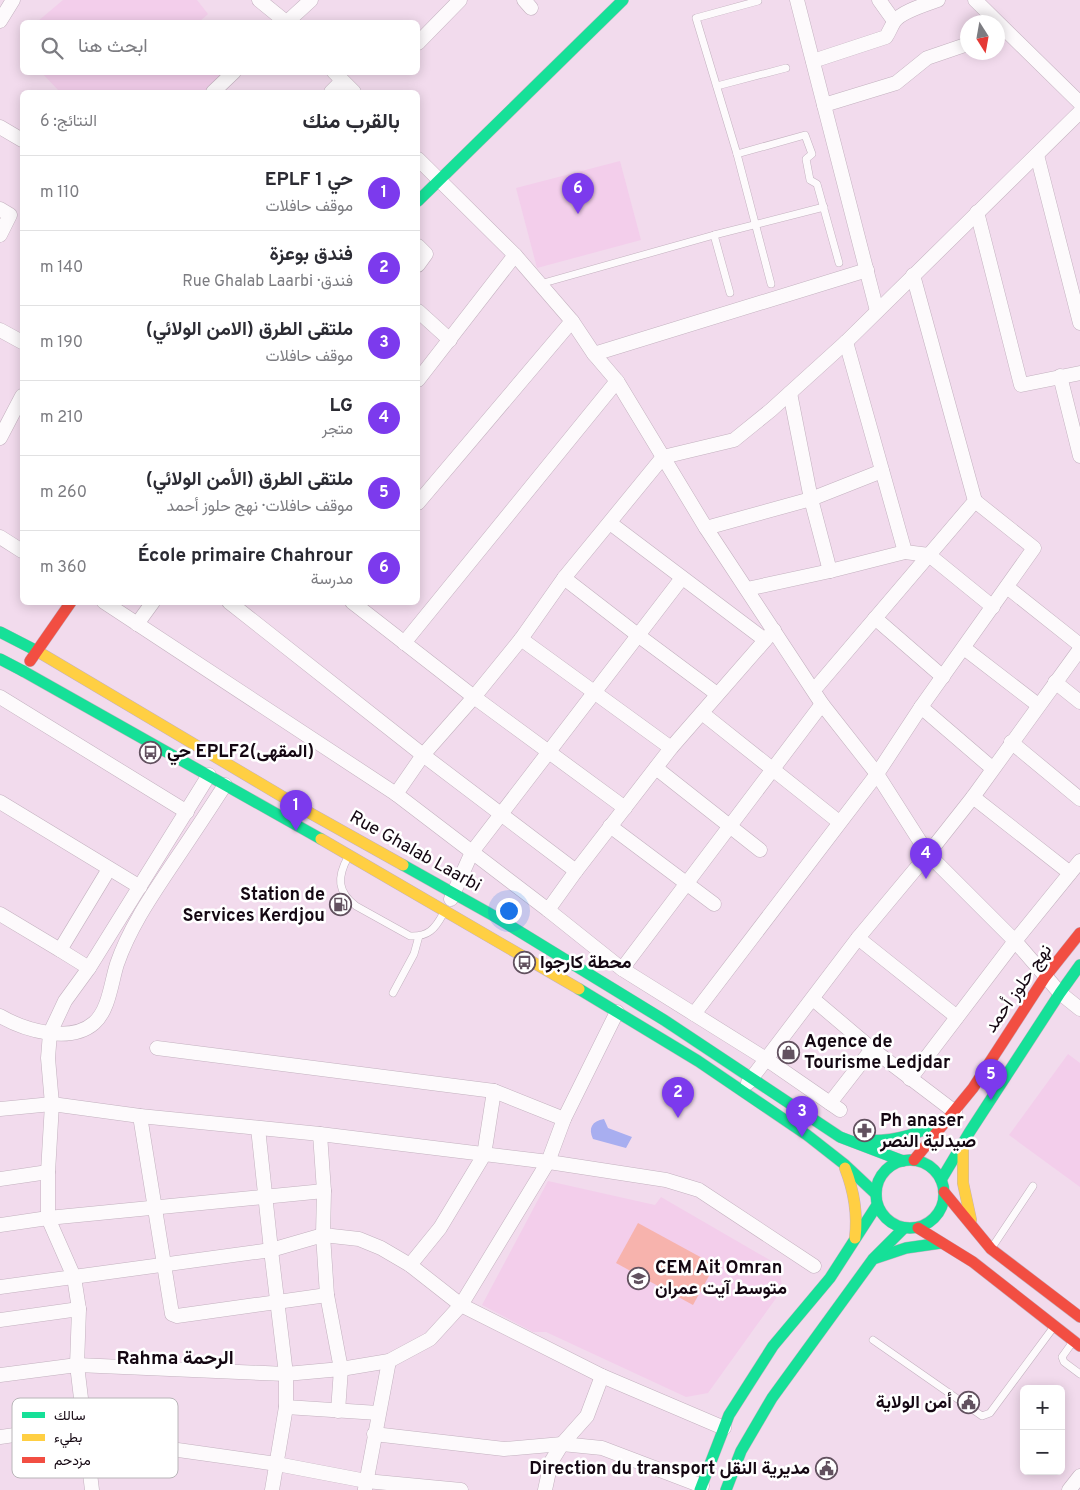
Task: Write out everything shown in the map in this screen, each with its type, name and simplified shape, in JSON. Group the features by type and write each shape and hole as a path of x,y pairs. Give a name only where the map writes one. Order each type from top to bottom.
{"main road":[{"path":"420,199 623,0"},
{"path":"23,671 70,605"},
{"name":"Rue Ghalab Laarbi","path":"0,632 37,651 338,828 454,893 664,1020 840,1137 908,1161"},
{"name":"Rue Ghalab Laarbi","path":"0,659 350,855 655,1035 797,1127 844,1164 876,1200"},
{"path":"330,844 338,828"},
{"name":"نهج حلوز أحمد","path":"908,1161 955,1112 973,1088 1045,976 1080,933"},
{"name":"نهج حلوز أحمد","path":"942,1186 964,1143 1080,965"},
{"path":"655,1035 664,1020"},
{"path":"840,1137 864,1141 904,1137 935,1126 955,1112"},
{"path":"964,1143 962,1160 963,1187 975,1230"},
{"path":"701,1488 729,1415 773,1346 830,1278 854,1243 876,1200 878,1183 883,1173 892,1165 908,1161 930,1167 975,1230 991,1249 1061,1317 1077,1343"},
{"path":"844,1164 852,1183 856,1202 857,1223 854,1243"},
{"path":"876,1200 883,1216 892,1224 904,1228 918,1228 927,1224 940,1210 943,1201 942,1186"},
{"path":"726,1490 741,1451 772,1398 873,1259 904,1228"},
{"path":"918,1228 1061,1317 1080,1317"},
{"path":"873,1259 906,1248 941,1242"}],"street":[{"path":"0,21 13,0"},
{"path":"259,0 284,20"},
{"path":"288,20 310,0"},
{"path":"420,41 460,0"},
{"path":"797,0 877,311"},
{"path":"879,0 894,21"},
{"path":"813,61 886,37 894,21 911,10 938,0"},
{"path":"975,0 988,15"},
{"path":"1005,35 1080,103"},
{"path":"824,104 896,83 927,58 960,47"},
{"path":"215,90 231,75"},
{"path":"332,90 338,77 352,90"},
{"path":"396,794 423,755 521,640 564,578 663,457 734,440 771,410 846,342 1080,112"},
{"path":"0,127 20,139"},
{"path":"1037,155 1080,323"},
{"path":"420,161 515,255 572,321 594,354 618,381 706,528 747,589 769,635 814,690 822,704 877,774 928,854 1014,941 1060,993 1080,1009"},
{"path":"0,209 10,215 0,235"},
{"path":"977,212 1021,385 1080,372"},
{"path":"420,248 426,254 420,262"},
{"path":"420,378 515,255"},
{"path":"594,354 867,270"},
{"path":"694,1014 877,774 921,707 1034,548 975,501 913,275"},
{"path":"420,313 450,340"},
{"path":"420,501 572,321"},
{"path":"0,330 20,341"},
{"path":"846,342 905,552"},
{"path":"1060,376 1080,456"},
{"path":"404,643 618,381"},
{"path":"790,393 811,499 830,571"},
{"path":"0,438 20,400"},
{"path":"10,421 20,427"},
{"path":"706,528 811,499 882,471"},
{"path":"814,690 975,501"},
{"path":"610,523 682,578 769,635"},
{"path":"0,537 20,550"},
{"path":"747,589 905,552 929,555 993,607"},
{"path":"564,578 638,636 718,694"},
{"path":"445,912 472,852 682,578"},
{"path":"743,1091 858,938 973,797 1080,647 1007,586"},
{"path":"108,605 396,794 622,969 766,1058 835,1107 872,1050"},
{"path":"137,624 151,605"},
{"path":"233,605 423,755 576,871"},
{"path":"356,605 474,697 625,808"},
{"path":"875,618 943,677"},
{"path":"548,910 671,748 769,635"},
{"path":"521,640 671,748"},
{"path":"964,648 1038,705"},
{"path":"1055,682 1080,702"},
{"path":"0,697 187,812"},
{"path":"622,969 822,704"},
{"path":"921,707 992,768"},
{"path":"702,713 839,822"},
{"path":"1011,742 1080,799"},
{"path":"656,768 760,850"},
{"path":"81,1398 77,1365 79,1309 74,1277 48,1218 48,1172 52,1104 48,1058 50,1033 65,1001 89,968 209,775"},
{"path":"0,1016 31,1030 50,1033 70,1033 84,1030 94,1024 105,1006 118,964 138,918 225,785"},
{"path":"973,797 1070,874"},
{"path":"0,802 140,887"},
{"path":"610,826 714,904"},
{"path":"910,1079 1014,941 1080,861"},
{"path":"60,950 109,869"},
{"path":"0,914 89,968"},
{"path":"858,938 957,1017"},
{"path":"813,999 872,1050 955,1112"},
{"path":"0,1375 77,1365 286,1374 341,1369 389,1361 430,1339 461,1305 548,1162 564,1119 617,1012"},
{"path":"157,1048 494,1091 564,1119"},
{"path":"410,1265 440,1228 484,1155 494,1091"},
{"path":"0,1109 52,1104 140,1116 320,1134 548,1162 666,1180 699,1190 814,1266"},
{"path":"140,1116 172,1314 177,1316 327,1295"},
{"path":"258,1128 270,1250 286,1374 286,1408 272,1490"},
{"path":"320,1134 324,1191 323,1235 327,1295 341,1369 338,1411"},
{"path":"0,1178 48,1172"},
{"path":"0,1225 48,1218 324,1191"},
{"path":"0,1287 270,1250 323,1235 359,1239 381,1248 410,1265 461,1305 602,1376 724,1428"},
{"path":"0,1320 79,1309"},
{"path":"366,1485 389,1361"},
{"path":"545,1490 551,1462 562,1444 587,1416 602,1376"},
{"path":"286,1408 378,1413"},
{"path":"374,1434 504,1449 562,1444 602,1448 701,1488"},
{"path":"178,1447 277,1464 366,1485 461,1490"},
{"path":"1069,1490 1080,1476"}],"lane":[{"path":"758,1 696,18 737,154 771,284"},
{"path":"716,86 786,68"},
{"path":"737,154 805,135 812,154 806,159 810,180 817,184 839,263"},
{"path":"540,284 824,208"},
{"path":"714,236 730,293"},
{"path":"350,855 341,873 340,883 343,892 349,900 402,932 410,936 428,934 435,928 445,912"},
{"path":"393,993 414,954 419,936"},
{"path":"991,1249 1033,1186"},
{"path":"873,1340 982,1416 990,1413 1061,1317"},
{"path":"1077,1343 1062,1358 1064,1362 1080,1374"}],"shaded area":[{"path":"63,0 197,0 208,14 201,20 39,20"},
{"path":"44,75 225,75 209,90 58,90"},
{"path":"620,161 641,240 537,268 516,188"},
{"path":"1068,1054 1080,1063 1080,1187 1009,1135"},
{"name":"CEM Ait Omran متوسط آيت عمران","path":"548,1181 655,1205 661,1197 780,1266 782,1290 708,1393 686,1397 546,1332 533,1332 482,1305"},
{"path":"638,1223 715,1265 693,1305 616,1263"}],"water":[{"path":"604,1119 608,1128 632,1137 626,1148 593,1139 592,1126 597,1121"}],"traffic: fast":[{"path":"420,199 623,0"},
{"path":"0,632 37,651"},
{"path":"0,659 23,671"},
{"path":"23,671 321,839"},
{"path":"403,865 494,916 664,1020 840,1137 903,1161"},
{"path":"941,1180 969,1133 1080,965"},
{"path":"579,989 698,1061 807,1135 844,1164 876,1194"},
{"path":"860,1140 871,1141 904,1137 944,1120"},
{"path":"910,1160 923,1163 934,1170 941,1181 944,1194 941,1207 934,1218 923,1225 910,1228 897,1225 886,1218 879,1207 876,1194 879,1181 886,1170 897,1163 910,1160"},
{"path":"700,1490 729,1415 773,1346 830,1278 877,1205"},
{"path":"726,1490 741,1451 772,1398 873,1259 904,1228"},
{"path":"876,1258 906,1248 941,1243"}],"traffic: slow":[{"path":"37,651 310,813 403,865"},
{"path":"321,839 579,989"},
{"path":"963,1146 963,1183 971,1220"},
{"path":"845,1168 854,1202 855,1238"}],"traffic: jam":[{"path":"30,661 69,605"},
{"path":"914,1160 973,1088 1045,977 1080,933"},
{"path":"944,1192 991,1249 1080,1317"},
{"path":"918,1228 973,1262 1080,1346"}],"place":[{"name":"École primaire Chahrour","path":"578,214"},
{"name":"حي EPLF2(المقهى)","path":"151,752"},
{"name":"حي EPLF 1","path":"296,831"},
{"name":"LG","path":"926,879"},
{"name":"Station de Services Kerdjou","path":"341,905"},
{"name":"محطة كارجوا","path":"524,963"},
{"name":"Agence de Tourisme Ledjdar","path":"788,1052"},
{"name":"ملتقى الطرق (الأمن الولائي)","path":"991,1100"},
{"name":"فندق بوعزة","path":"678,1118"},
{"name":"Ph anaser صيدلية النصر","path":"864,1131"},
{"name":"ملتقى الطرق (الامن الولائي)","path":"802,1137"},
{"name":"CEM Ait Omran متوسط آيت عمران","path":"639,1278"},
{"name":"أمن الولاية","path":"968,1403"},
{"name":"Direction du transport مديرية النقل","path":"826,1469"}],"district":[{"name":"Rahma الرحمة","path":"175,1359"}]}
